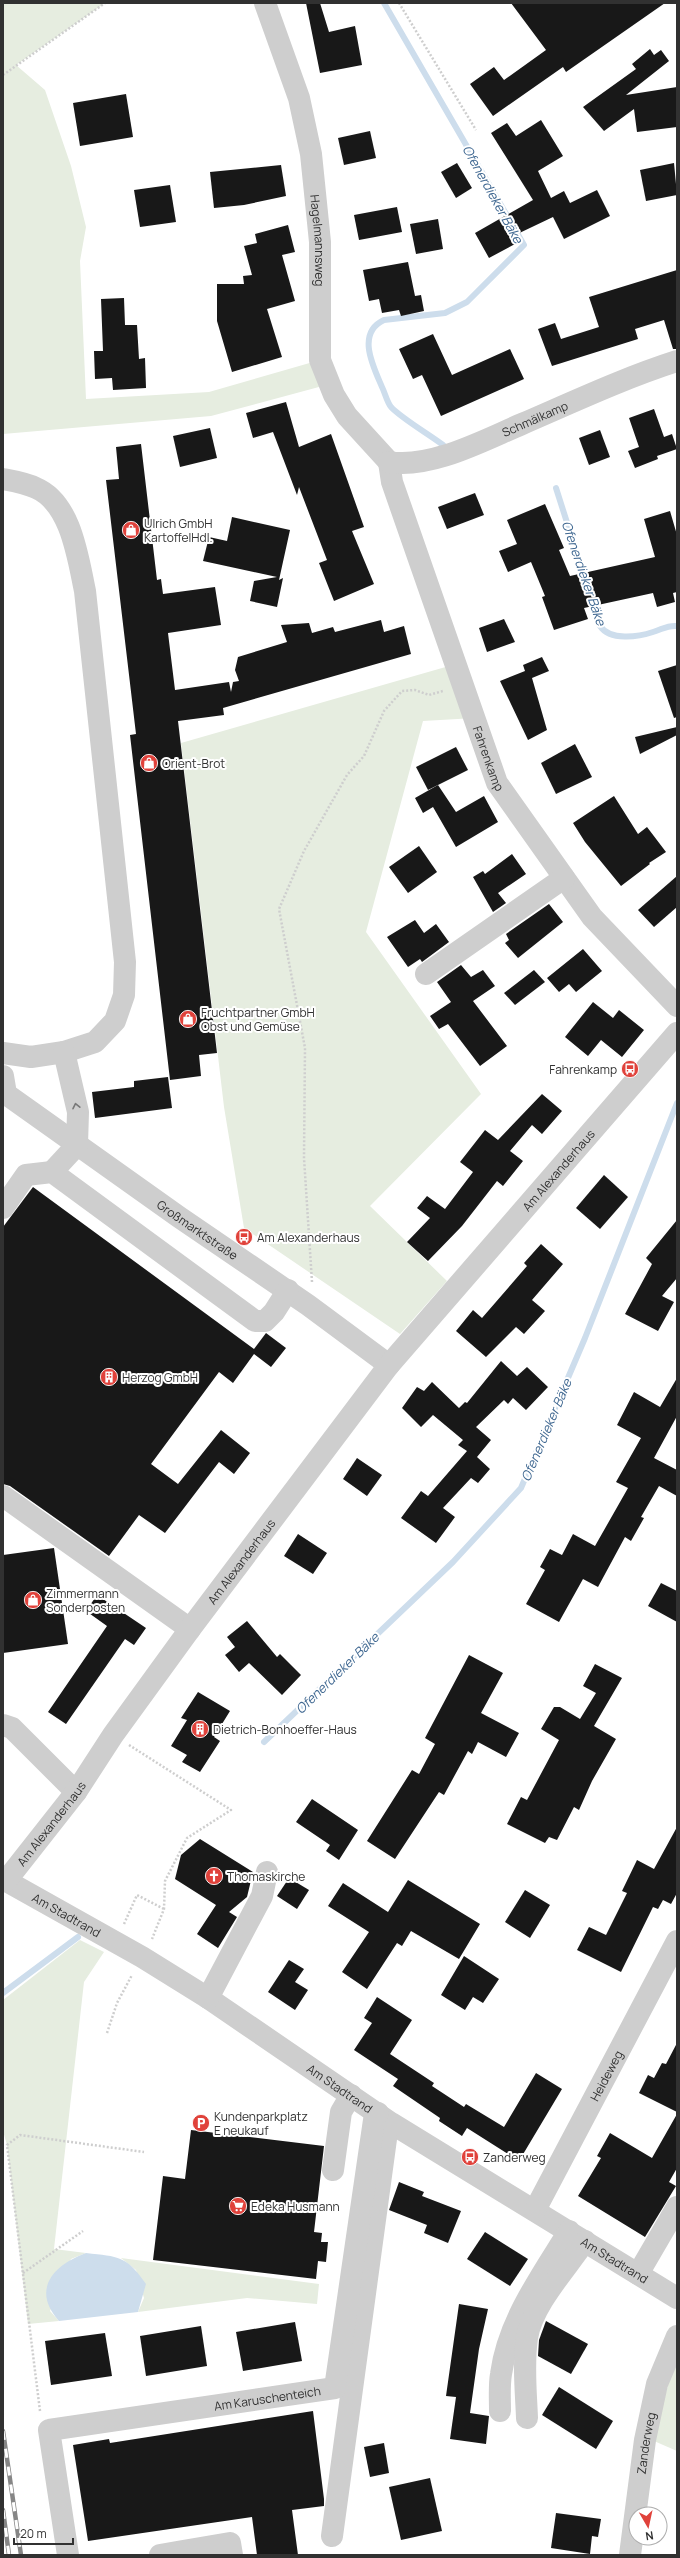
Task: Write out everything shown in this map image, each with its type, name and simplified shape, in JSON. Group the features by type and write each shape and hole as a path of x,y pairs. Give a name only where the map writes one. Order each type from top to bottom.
{"street":[{"name":"Hagelmannsweg","path":"265,3 299,98 311,154 320,242 320,360 334,395 347,416 389,462"},
{"name":"Schmälkamp","path":"389,462 415,464 471,445 615,384 677,361"},
{"name":"Fahrenkamp","path":"389,462 392,482 497,783 592,917 677,1006"},
{"path":"3,478 37,488 52,501 66,519 76,547 85,591 124,954 124,995 115,1021 95,1042 64,1052 31,1057 3,1053"},
{"path":"437,954 560,872"},
{"path":"426,974 560,872"},
{"name":"Am Alexanderhaus","path":"5,1880 76,1792 113,1735 190,1629 389,1365 677,1033"},
{"path":"3,1208 26,1176 52,1172 77,1145 78,1112 64,1052"},
{"name":"Großmarktstraße","path":"4,1085 77,1145 308,1304 389,1365"},
{"path":"52,1172 255,1321 265,1321 274,1312 288,1290"},
{"path":"3,1496 190,1629"},
{"path":"3,1725 12,1728 76,1792"},
{"path":"208,1998 262,1896 267,1872"},
{"name":"Am Stadtrand","path":"5,1880 142,1957 208,1998 385,2118 677,2298"},
{"name":"Heideweg","path":"535,2210 677,1941"},
{"path":"333,2170 341,2112 351,2095"},
{"path":"332,2536 388,2129 385,2118"},
{"name":"Am Karuschenteich","path":"49,2430 335,2388 374,2120 385,2118"},
{"path":"638,2274 677,2207"},
{"path":"500,2411 501,2373 512,2336 525,2302 577,2236"},
{"path":"527,2418 525,2362 527,2336 539,2307 577,2236"},
{"name":"Zanderweg","path":"630,2555 638,2485 657,2384 677,2336"},
{"path":"49,2430 68,2555"},
{"path":"160,2555 230,2543 232,2555"}],"path":[{"path":"3,74 105,3"},
{"path":"399,3 476,130"},
{"path":"308,1304 312,1283 304,1158 305,1048 279,909 304,851 347,775 364,756 384,711 402,691 415,690 428,695 463,684"},
{"path":"113,1735 231,1810 187,1838 165,1881 164,1910 154,1935"},
{"path":"124,1925 137,1895 164,1910"},
{"path":"107,2033 117,2003 142,1957"},
{"path":"49,2430 39,2410 7,2145 20,2134 144,2152"},
{"path":"22,2274 83,2231"}],"shaded area":[{"path":"3,3 105,3 16,65 45,90 71,166 86,227 80,261 86,399 209,392 320,360 330,384 211,416 3,434"},
{"path":"456,664 475,718 423,721 366,932 481,1094 370,1206 447,1281 400,1334 244,1228 224,1107 181,743"},
{"path":"80,1940 104,1952 84,1982 54,2249 86,2253 71,2259 50,2311 59,2321 28,2324 7,2145 3,2131 3,2000"},
{"path":"121,2258 319,2284 317,2304 247,2298 138,2312 144,2298 136,2270"},
{"path":"677,2356 677,2451 654,2441 655,2428"}],"water":[{"path":"86,2253 106,2255 121,2259 133,2267 146,2284 138,2312 59,2321 51,2310 47,2299 47,2289 50,2280 64,2264"}],"building":[{"path":"306,3 320,3 329,32 355,26 362,65 320,73"},
{"path":"511,3 665,3 566,72 563,67 493,116 470,84 494,67 504,80 546,50"},
{"path":"650,49 654,55 661,50 669,61 626,95 677,87 677,127 637,132 634,109 604,131 583,107 636,69 632,64"},
{"path":"126,94 133,137 80,146 73,103"},
{"path":"541,120 563,156 538,171 551,198 564,191 570,203 597,190 610,216 564,239 553,217 511,237 515,244 489,258 475,233 533,200 491,133 507,123 516,136"},
{"path":"370,131 376,158 344,165 338,138"},
{"path":"457,163 472,188 456,198 441,172"},
{"path":"674,163 677,195 646,201 640,170"},
{"path":"281,165 286,196 244,205 214,208 210,172"},
{"path":"170,185 176,222 140,227 134,190"},
{"path":"397,207 402,232 359,240 354,215"},
{"path":"438,219 443,249 416,254 410,224"},
{"path":"288,225 295,252 282,255 295,301 267,309 282,357 232,372 217,321 217,284 244,284 243,276 252,275 244,246 257,243 255,234"},
{"path":"408,262 415,296 421,295 424,311 401,316 399,310 382,313 379,299 369,301 363,270"},
{"path":"677,270 677,349 673,349 664,320 635,329 638,339 552,366 538,329 555,323 561,339 599,327 589,297"},
{"path":"124,298 125,325 137,325 139,359 145,358 146,388 113,390 112,378 95,379 94,351 103,351 101,299"},
{"path":"433,334 452,375 510,349 524,379 441,416 422,375 413,379 399,349"},
{"path":"286,402 299,447 331,434 364,527 352,531 374,584 334,601 319,563 327,560 299,487 297,495 273,432 253,438 246,413"},
{"path":"654,409 664,437 672,434 677,449 657,456 658,459 635,468 628,451 639,447 629,418"},
{"path":"210,428 217,458 180,467 173,436"},
{"path":"600,430 610,457 589,465 579,438"},
{"path":"141,444 157,580 161,579 163,594 215,587 221,625 168,633 175,690 229,682 231,692 233,682 239,681 235,670 238,657 287,642 281,625 309,623 312,633 333,627 335,632 381,620 384,632 404,626 411,654 223,708 224,715 178,721 217,1053 199,1055 201,1076 170,1080 130,735 136,734 106,480 119,479 116,447"},
{"path":"475,493 484,515 447,529 438,507"},
{"path":"545,504 564,548 559,550 570,576 655,557 644,519 670,511 677,535 677,592 673,593 675,602 657,607 653,593 584,608 588,619 554,630 542,597 545,596 531,562 508,572 499,551 517,544 507,520"},
{"path":"232,517 290,530 279,580 283,578 277,607 250,601 254,581 277,577 203,561 209,537 227,541"},
{"path":"504,619 515,642 487,652 479,628"},
{"path":"542,657 549,671 532,678 547,730 528,740 500,681 525,671 523,665"},
{"path":"677,665 677,717 674,718 658,671"},
{"path":"677,727 677,735 640,754 635,737"},
{"path":"575,744 592,777 556,794 541,763"},
{"path":"456,747 468,770 428,790 416,767"},
{"path":"438,785 456,812 484,796 498,822 456,847 433,807 423,813 415,798"},
{"path":"614,796 638,834 647,827 666,852 649,863 650,864 621,886 585,842 573,823"},
{"path":"419,846 437,872 408,893 389,867"},
{"path":"512,854 526,874 498,893 506,903 493,912 473,877 483,871 485,874"},
{"path":"677,876 677,907 654,927 638,910"},
{"path":"549,904 563,922 518,958 505,943 509,940 506,934"},
{"path":"415,920 424,933 436,924 449,942 422,962 420,959 408,967 387,937"},
{"path":"583,949 602,971 576,992 569,984 559,992 547,978"},
{"path":"461,965 471,977 483,970 495,986 473,1001 507,1046 480,1066 448,1024 439,1029 430,1016 451,1002 437,982"},
{"path":"534,970 545,982 515,1005 504,993"},
{"path":"593,1002 613,1018 619,1010 644,1030 622,1057 601,1040 588,1056 565,1037"},
{"path":"168,1077 172,1108 95,1118 92,1092 134,1087 134,1081"},
{"path":"542,1094 562,1111 542,1134 532,1125 510,1151 523,1161 503,1186 497,1181 462,1226 428,1261 407,1242 430,1218 417,1208 427,1196 445,1209 473,1172 460,1162 485,1130 498,1140"},
{"path":"604,1175 628,1197 600,1229 576,1208"},
{"name":"Herzog GmbH","path":"33,1187 254,1349 266,1333 286,1348 271,1367 254,1354 233,1383 219,1372 151,1464 178,1484 221,1430 250,1453 234,1474 219,1462 165,1533 139,1515 109,1556 10,1486 3,1484 3,1227"},
{"path":"677,1220 677,1278 662,1296 674,1302 658,1331 625,1314 652,1264 646,1258"},
{"path":"541,1244 563,1264 532,1300 545,1311 524,1334 516,1327 486,1357 456,1331 473,1310 482,1318 527,1266 524,1263"},
{"path":"501,1361 517,1376 527,1367 548,1387 526,1410 513,1398 508,1404 504,1400 476,1427 491,1440 477,1457 490,1469 478,1483 471,1478 443,1508 455,1517 436,1543 401,1518 421,1491 428,1496 467,1451 458,1445 463,1440 433,1415 421,1427 402,1408 417,1387 424,1391 432,1382 459,1408 465,1402 467,1403"},
{"path":"677,1378 677,1416 654,1458 677,1470 677,1496 659,1486 641,1517 644,1518 631,1541 625,1537 598,1587 583,1579 559,1622 526,1604 545,1570 540,1567 550,1549 562,1555 573,1534 595,1546 628,1488 616,1482 641,1438 617,1425 634,1392 660,1407"},
{"path":"357,1458 382,1475 367,1496 343,1479"},
{"path":"298,1534 327,1553 313,1574 284,1556"},
{"name":"Zimmermann Sonderposten","path":"54,1548 68,1644 3,1653 3,1555"},
{"path":"661,1583 677,1591 677,1622 648,1606"},
{"path":"97,1595 146,1628 134,1645 125,1639 66,1724 48,1712 107,1626 86,1611"},
{"path":"247,1621 277,1657 280,1654 301,1675 282,1695 249,1663 239,1672 225,1655 235,1647 227,1637"},
{"path":"469,1655 503,1673 481,1713 519,1733 506,1757 478,1742 472,1754 468,1751 444,1795 439,1792 395,1859 367,1841 412,1770 419,1774 435,1744 425,1738"},
{"path":"595,1664 622,1678 594,1726 616,1739 592,1781 579,1810 574,1807 557,1840 549,1837 545,1843 507,1824 521,1797 527,1800 559,1740 541,1729 554,1707 560,1707 580,1719 596,1693 583,1686"},
{"name":"Dietrich-Bonhoeffer-Haus","path":"198,1692 230,1711 214,1737 220,1741 200,1772 182,1762 187,1755 171,1746 187,1720 181,1718"},
{"path":"312,1799 358,1830 339,1860 326,1851 330,1845 296,1822"},
{"path":"677,1827 677,1893 671,1904 663,1900 658,1909 653,1907 621,1972 577,1950 589,1927 606,1935 627,1893 622,1891 637,1860 654,1869"},
{"name":"Thomaskirche","path":"200,1839 253,1872 247,1897 229,1912 237,1917 218,1948 197,1934 216,1905 175,1879 181,1855"},
{"path":"289,1878 309,1890 297,1909 277,1896"},
{"path":"408,1880 480,1924 459,1959 411,1931 402,1946 397,1943 367,1989 342,1972 369,1932 328,1906 343,1883 388,1912"},
{"path":"525,1890 550,1905 530,1938 505,1922"},
{"path":"464,1956 499,1979 483,2003 473,1997 465,2010 441,1995"},
{"path":"289,1960 304,1969 295,1982 308,1990 295,2010 268,1992"},
{"path":"377,1997 412,2020 390,2054 434,2083 432,2086 464,2107 466,2104 504,2127 536,2073 562,2089 519,2161 467,2128 462,2136 439,2121 440,2118 393,2086 398,2079 354,2050 372,2023 364,2018"},
{"path":"677,2043 677,2112 639,2093 648,2075 654,2078 662,2063 666,2064"},
{"path":"677,2114 677,2168 669,2182 676,2186 645,2237 578,2196 601,2158 597,2156 610,2133 652,2158"},
{"name":"Edeka Husmann","path":"191,2130 324,2146 314,2232 322,2233 321,2242 328,2242 326,2262 318,2261 316,2279 153,2260 163,2176 185,2179"},
{"path":"399,2182 424,2192 422,2196 461,2211 448,2243 424,2233 427,2225 389,2210"},
{"path":"485,2232 528,2259 510,2286 467,2259"},
{"path":"459,2304 488,2309 479,2349 470,2413 489,2416 486,2444 450,2439 456,2397 446,2396"},
{"path":"546,2321 588,2344 571,2374 538,2356 539,2340"},
{"path":"295,2322 302,2361 243,2371 236,2332"},
{"path":"201,2326 207,2366 146,2376 140,2336"},
{"path":"105,2333 112,2376 51,2385 45,2341"},
{"path":"559,2387 613,2421 596,2449 542,2415"},
{"path":"313,2411 324,2506 292,2510 298,2555 257,2555 252,2517 88,2541 73,2445 109,2439 110,2443"},
{"path":"384,2443 389,2473 370,2477 364,2447"},
{"path":"430,2478 442,2531 401,2540 389,2487"},
{"path":"556,2513 601,2519 598,2537 592,2536 590,2554 551,2548"}],"waterway":[{"name":"Ofenerdieker Bäke","path":"384,3 524,245 467,302 445,313 384,320 376,326 371,333 369,341 371,360 391,407 443,445"},
{"name":"Ofenerdieker Bäke","path":"556,488 585,579"},
{"name":"Ofenerdieker Bäke","path":"591,600 598,623 610,634 617,636 632,636 647,634 668,627 677,626"},
{"name":"Ofenerdieker Bäke","path":"264,1742 453,1562 521,1488 585,1338 677,1103"},
{"name":"Ofenerdieker Bäke","path":"3,1993 78,1937"}],"railway":[{"path":"3,2431 21,2555"},
{"path":"3,2510 9,2555"}],"place":[{"name":"Ulrich GmbH KartoffelHdl.","path":"131,530"},
{"name":"Orient-Brot","path":"149,763"},
{"name":"Fruchtpartner GmbH Obst und Gemüse","path":"188,1019"},
{"name":"Fahrenkamp","path":"630,1069"},
{"name":"Am Alexanderhaus","path":"244,1237"},
{"name":"Herzog GmbH","path":"109,1377"},
{"name":"Zimmermann Sonderposten","path":"33,1600"},
{"name":"Dietrich-Bonhoeffer-Haus","path":"200,1729"},
{"name":"Thomaskirche","path":"214,1876"},
{"name":"Kundenparkplatz E neukauf","path":"201,2123"},
{"name":"Zanderweg","path":"470,2157"},
{"name":"Edeka Husmann","path":"238,2206"}]}
